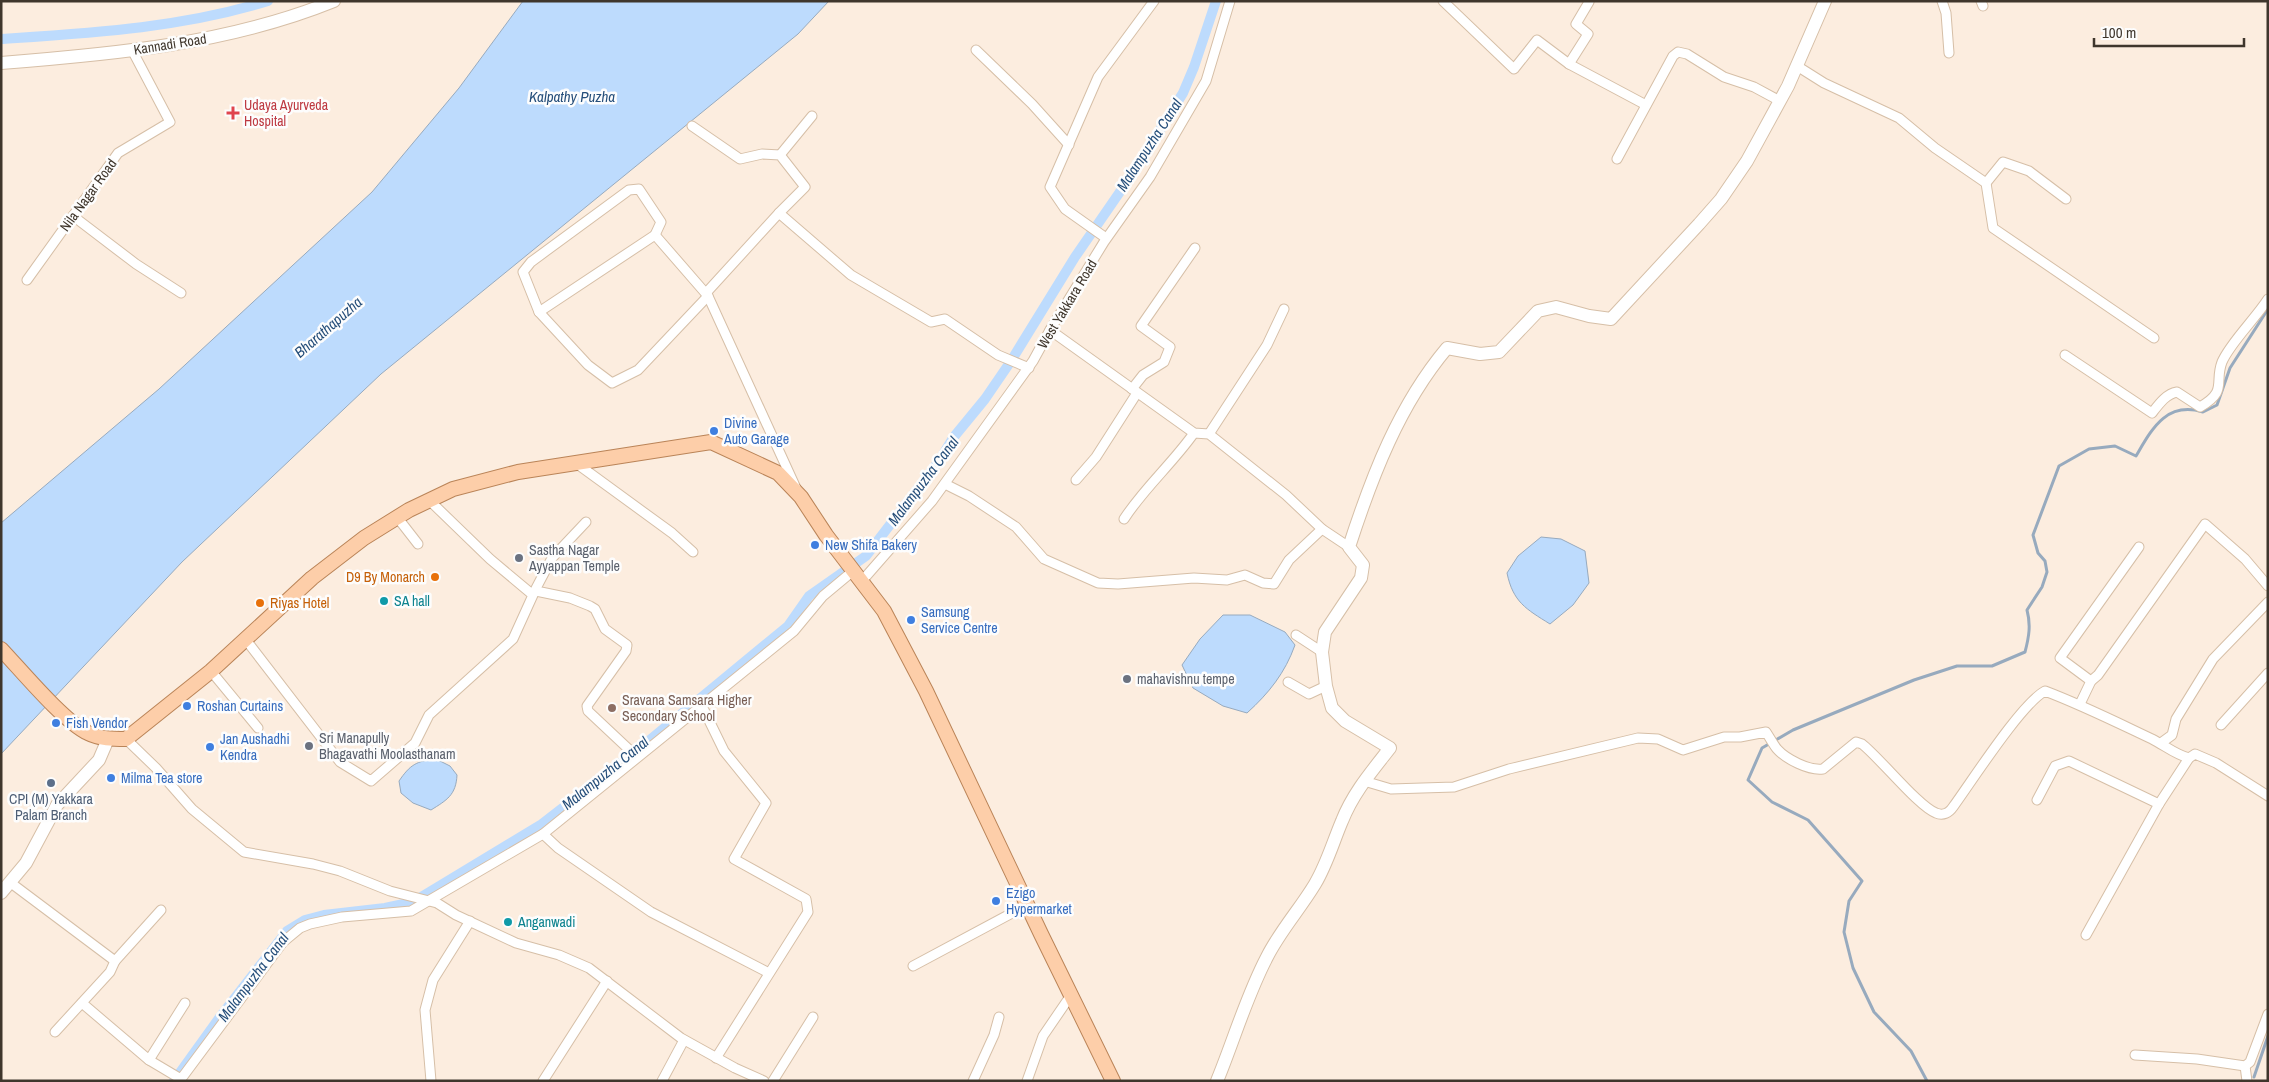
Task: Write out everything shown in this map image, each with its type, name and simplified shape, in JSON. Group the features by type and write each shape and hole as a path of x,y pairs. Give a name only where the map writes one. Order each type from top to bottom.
{"main road":[{"path":"1,649 66,716 87,733 108,739 126,739 211,671 312,578 364,538 429,500 453,489 508,474 711,442 778,473 801,497 884,611 926,691 1113,1081"}],"street":[{"name":"Kannadi Road","path":"1,63 179,44 244,30 296,16 334,1"},
{"path":"1106,238 1065,209 1050,188 1098,77 1154,1"},
{"name":"West Yakkara Road","path":"149,1060 181,1079 283,942 300,928 342,917 411,911 420,899 543,834 794,631 823,596 854,572 945,484 1029,368 1106,238 1150,177 1206,81 1230,1"},
{"path":"1443,1 1514,69 1537,40 1569,64 1646,105"},
{"path":"1569,64 1588,34 1576,24 1588,1"},
{"path":"1349,547 1374,472 1414,393 1431,367 1447,348 1480,354 1499,352 1538,311 1556,307 1589,316 1611,319 1720,199 1747,161 1780,101 1825,1"},
{"path":"1942,1 1946,13 1949,52"},
{"name":"Nila Nagar Road","path":"27,280 118,153 170,122 132,50"},
{"path":"976,50 1032,104 1069,145"},
{"path":"1617,159 1673,56 1678,52 1687,54 1724,77 1754,87 1780,101"},
{"path":"1797,66 1824,83 1899,118 1935,148 1986,183 1993,228 2154,338"},
{"path":"780,155 812,116"},
{"path":"539,312 655,235 661,222 639,189 629,190 531,262 523,272 539,312 588,365 612,383 638,370 779,213 805,187 780,155 762,154 740,159 692,126"},
{"path":"1986,183 2003,162 2029,171 2066,199"},
{"path":"779,213 851,275 931,322 945,319 998,355 1029,368"},
{"path":"73,216 136,264 181,292"},
{"path":"655,235 707,295 801,497"},
{"path":"1076,480 1096,457 1135,391 1142,375 1164,362 1170,347 1141,326 1195,248"},
{"path":"2065,356 2152,413 2160,403 2172,393 2177,392 2200,407 2211,401 2218,390 2222,362 2268,299"},
{"path":"1209,434 1267,346 1284,309"},
{"path":"1050,330 1194,434 1209,434 1286,495 1322,528 1349,547 1363,564 1362,578 1325,632 1322,652 1326,686 1332,708 1345,721 1390,748 1364,781 1342,821 1333,847 1315,884 1267,955 1250,992 1232,1045 1217,1081"},
{"path":"1124,519 1135,501 1177,458 1194,434"},
{"path":"576,463 672,533 692,552"},
{"path":"945,484 969,496 1016,527 1044,559 1098,583 1118,584 1194,578 1227,580 1245,575 1263,583 1274,584 1289,560 1322,528"},
{"path":"429,500 490,559 534,593 570,598 590,606 594,609 605,630 626,645 626,651 587,706 588,711 637,757"},
{"path":"397,517 418,544"},
{"path":"246,640 340,762 371,781 415,742 429,715 513,639 552,558 586,522"},
{"path":"2080,704 2091,681 2098,675 2205,524 2245,559 2268,586"},
{"path":"2091,681 2060,658 2139,547"},
{"path":"2161,743 2172,735 2176,720 2213,659 2268,602"},
{"path":"1296,635 1322,652"},
{"path":"211,671 258,728"},
{"path":"2222,725 2268,673"},
{"path":"1288,682 1309,694 1326,686"},
{"path":"1364,781 1391,789 1454,787 1509,769 1638,738 1658,740 1683,750 1724,737 1740,737 1766,732 1778,750 1802,765 1816,770 1823,769 1856,742 1862,744 1926,806 1939,814 1945,814 1950,812 2012,726 2039,694 2046,690 2080,704 2189,758"},
{"path":"702,706 724,751 766,803 734,859 806,899 808,912 716,1058"},
{"path":"1,893 26,863 57,805 99,760 108,739"},
{"path":"126,739 192,808 244,852 313,864 340,871 390,891 437,903 516,943 559,955 589,968 684,1040 764,1081"},
{"path":"2086,935 2159,804 2189,758 2195,754 2216,763 2268,796"},
{"path":"2037,800 2055,766 2069,762 2159,804"},
{"path":"543,834 558,848 651,912 770,973"},
{"path":"11,883 115,961"},
{"path":"913,966 1027,905"},
{"path":"54,1032 110,972 115,961 161,910"},
{"path":"431,1081 425,1010 433,980 470,921"},
{"path":"543,1081 607,981"},
{"path":"1027,1081 1043,1036 1072,995"},
{"path":"82,1003 149,1060 185,1003"},
{"path":"2135,1056 2197,1060 2245,1066 2250,1062 2268,1014"},
{"path":"773,1081 813,1017"},
{"path":"973,1081 994,1035 999,1017"},
{"path":"662,1081 684,1040"},
{"path":"2245,1066 2246,1081"}],"water":[{"path":"523,1 829,1 798,34 381,374 182,562 1,754 1,523 159,389 372,192 459,88"},
{"path":"1541,537 1561,539 1585,551 1589,583 1573,605 1550,624 1522,604 1513,591 1507,573 1518,556"},
{"path":"1223,615 1250,615 1285,632 1295,645 1276,682 1247,713 1223,706 1193,688 1182,665 1200,639"},
{"path":"436,759 450,766 457,775 453,792 442,803 431,810 413,803 401,793 399,781 414,765"}],"waterway":[{"path":"1,39 136,28 202,17 268,1"},
{"name":"Malampuzha Canal","path":"174,1081 220,1017 287,931 305,920 324,915 385,908 413,902 542,824 640,748 788,626 809,596 866,556 939,461 953,438 985,399 1011,361 1075,257 1135,170 1183,93 1194,67 1216,1"},
{"path":"1927,1081 1911,1051 1874,1012 1853,968 1844,932 1849,901 1862,881 1808,820 1772,802 1748,780 1762,748 1793,730 1914,680 1957,666 1992,666 2025,652 2029,631 2027,610 2042,587 2047,572 2045,561 2038,553 2033,535 2059,466 2089,449 2115,446 2136,456 2154,427 2170,414 2179,410 2203,412 2217,405 2230,368 2268,309"},
{"path":"2254,1077 2268,1036"}],"place":[{"name":"Udaya Ayurveda Hospital","path":"233,113"},
{"name":"Divine Auto Garage","path":"714,431"},
{"name":"New Shifa Bakery","path":"815,545"},
{"name":"Sastha Nagar Ayyappan Temple","path":"519,558"},
{"name":"D9 By Monarch","path":"435,577"},
{"name":"SA hall","path":"384,601"},
{"name":"Riyas Hotel","path":"260,603"},
{"name":"Samsung Service Centre","path":"911,620"},
{"name":"mahavishnu tempe","path":"1127,679"},
{"name":"Roshan Curtains","path":"187,706"},
{"name":"Sravana Samsara Higher Secondary School","path":"612,708"},
{"name":"Fish Vendor","path":"56,723"},
{"name":"Sri Manapully Bhagavathi Moolasthanam","path":"309,746"},
{"name":"Jan Aushadhi Kendra","path":"210,747"},
{"name":"Milma Tea store","path":"111,778"},
{"name":"CPI (M) Yakkara Palam Branch","path":"51,783"},
{"name":"Ezigo Hypermarket","path":"996,901"},
{"name":"Anganwadi","path":"508,922"}],"water label":[{"name":"Kalpathy Puzha","path":"572,96"},
{"name":"Bharathapuzha","path":"328,327"}]}
